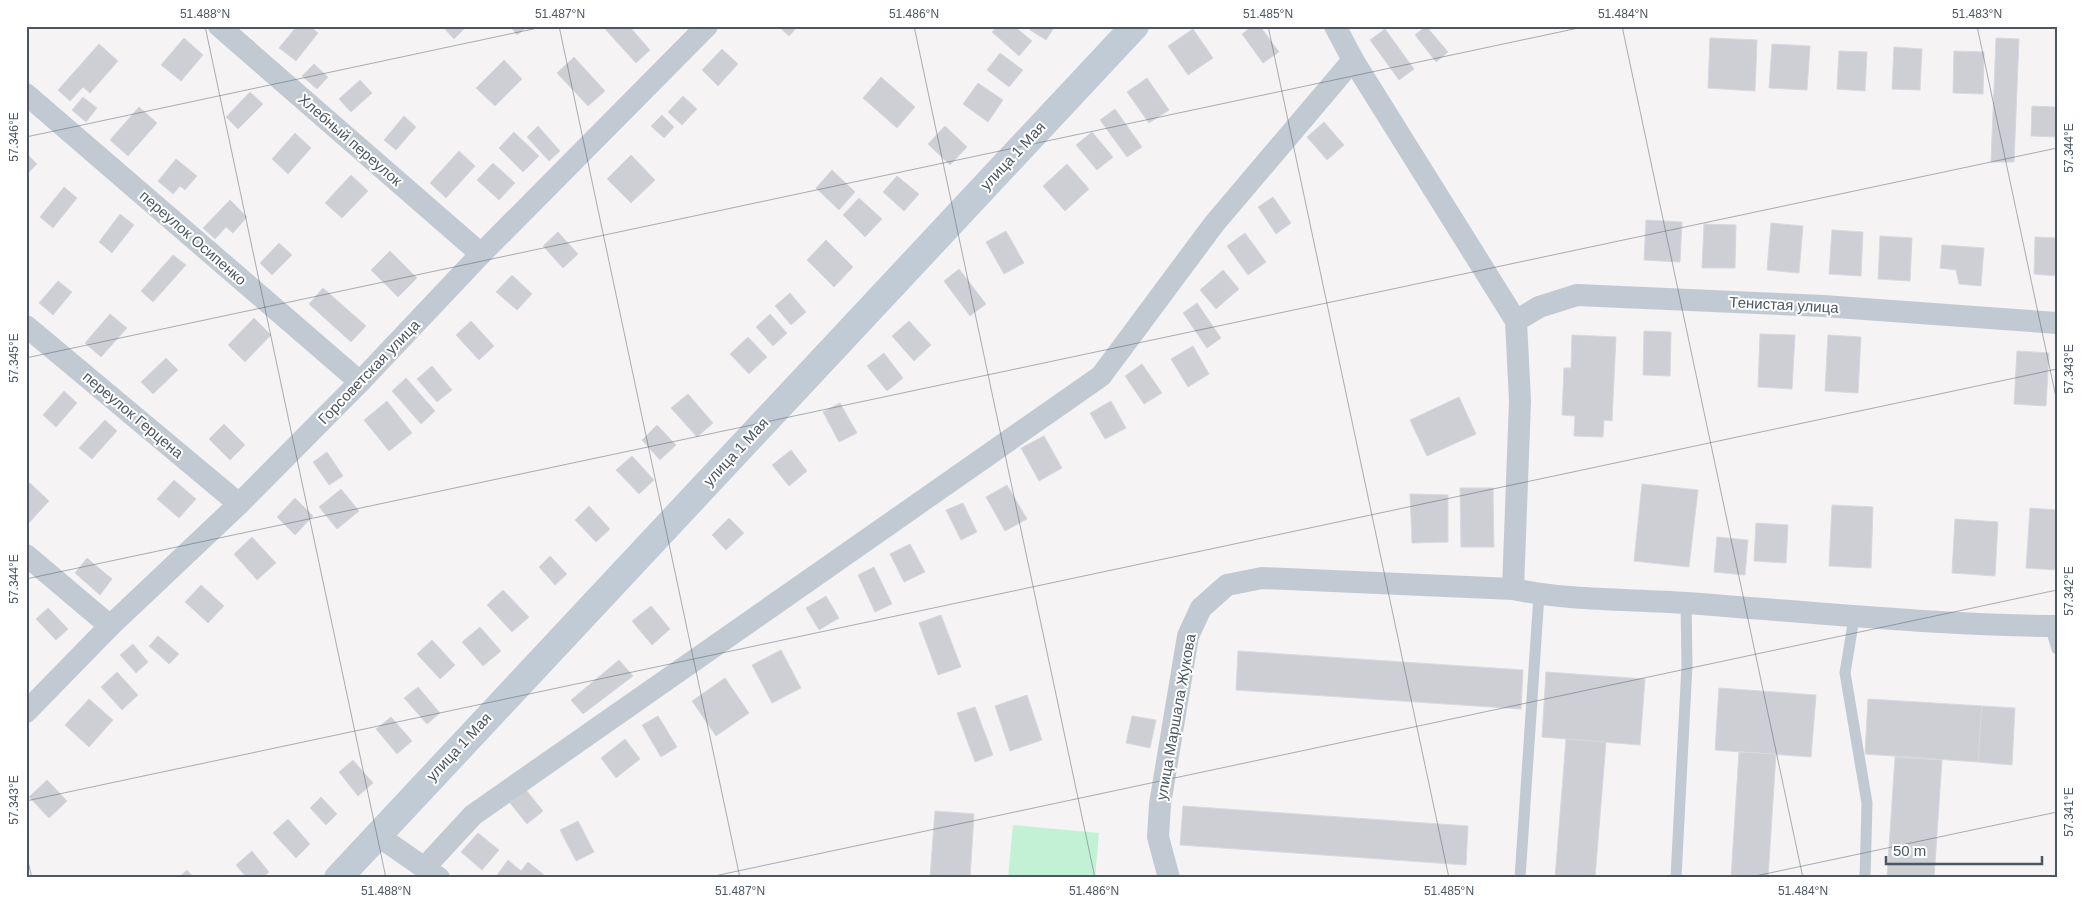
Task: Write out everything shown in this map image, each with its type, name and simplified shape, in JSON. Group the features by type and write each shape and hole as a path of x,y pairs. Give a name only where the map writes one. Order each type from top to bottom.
{"main road":[{"name":"улица 1 Мая","path":"338,878 1135,26"}],"street":[{"name":"Хлебный переулок","path":"219,26 481,254"},
{"name":"Горсоветская улица","path":"26,712 110,626 239,504 360,382 481,254 707,26"},
{"path":"1335,26 1352,60 1516,321 1520,401 1513,589 1540,594 1686,603 1854,618 2053,626"},
{"path":"377,835 432,872 473,816 1101,376 1214,224 1352,60"},
{"name":"переулок Осипенко","path":"26,94 360,382"},
{"name":"Тенистая улица","path":"1516,321 1539,307 1577,295 1823,306 2057,323"},
{"name":"переулок Герцена","path":"26,326 239,504"},
{"path":"26,555 110,626"},
{"name":"улица Маршала Жукова","path":"1169,878 1158,837 1160,804 1188,636 1201,608 1227,585 1262,578 1513,589"}],"lane":[{"path":"1520,878 1540,594"},
{"path":"1676,878 1687,665 1686,603"},
{"path":"1854,618 1845,673 1867,803 1865,878"},
{"path":"2053,626 2057,649"}],"green space":[{"path":"1013,825 1099,833 1095,878 1008,878"}],"building":[{"path":"297,26 310,26 318,33 296,61 279,48"},
{"path":"442,26 467,26 454,39"},
{"path":"510,26 528,26 517,35"},
{"path":"608,26 629,26 650,50 636,63 605,29"},
{"path":"778,26 798,26 789,36"},
{"path":"997,26 1014,26 1032,41 1019,56 992,32"},
{"path":"1033,26 1055,26 1046,40 1030,30"},
{"path":"1253,26 1260,26 1279,52 1263,63 1242,34"},
{"path":"1426,26 1448,52 1436,62 1415,35"},
{"path":"1193,29 1213,58 1188,75 1168,46"},
{"path":"1385,29 1414,69 1399,80 1370,40"},
{"path":"184,38 203,55 181,81 161,65"},
{"path":"1710,38 1757,40 1755,91 1708,88"},
{"path":"1996,38 2019,39 2014,162 1991,162"},
{"path":"99,44 118,61 90,93 83,87 70,101 58,90"},
{"path":"1772,44 1810,46 1807,90 1769,88"},
{"path":"1894,47 1922,49 1920,90 1892,89"},
{"path":"722,49 738,64 718,86 702,70"},
{"path":"1839,51 1867,52 1865,91 1837,89"},
{"path":"1954,51 1984,52 1983,94 1953,93"},
{"path":"1000,53 1023,70 1009,87 987,70"},
{"path":"574,57 605,91 588,106 557,73"},
{"path":"504,60 522,79 495,106 476,88"},
{"path":"314,64 328,77 317,89 302,76"},
{"path":"881,77 915,107 897,128 863,98"},
{"path":"1147,78 1169,110 1149,123 1127,92"},
{"path":"360,80 372,93 351,112 339,99"},
{"path":"978,83 1003,100 988,122 963,104"},
{"path":"250,92 263,104 238,129 226,117"},
{"path":"683,96 697,109 682,125 668,112"},
{"path":"83,97 97,108 86,122 72,110"},
{"path":"2032,106 2057,107 2057,137 2031,136"},
{"path":"139,107 157,123 128,156 110,140"},
{"path":"1115,109 1142,147 1127,157 1100,120"},
{"path":"662,115 674,127 664,138 651,126"},
{"path":"404,116 416,127 396,150 384,140"},
{"path":"1324,122 1344,145 1327,160 1307,137"},
{"path":"538,126 560,151 549,161 527,137"},
{"path":"945,126 967,147 950,165 928,144"},
{"path":"514,132 539,156 523,172 499,148"},
{"path":"1092,132 1113,157 1097,170 1076,145"},
{"path":"295,133 311,148 288,174 272,159"},
{"path":"459,151 475,166 446,198 430,183"},
{"path":"26,153 37,164 26,175"},
{"path":"631,155 655,180 631,203 607,179"},
{"path":"176,159 197,176 185,190 180,186 173,194 158,181"},
{"path":"493,163 515,183 499,200 477,180"},
{"path":"1067,164 1089,189 1065,211 1043,186"},
{"path":"832,170 855,192 839,210 816,188"},
{"path":"351,175 368,191 342,218 325,203"},
{"path":"897,176 919,194 904,211 883,192"},
{"path":"64,187 77,198 53,228 40,217"},
{"path":"1273,197 1291,223 1276,234 1258,207"},
{"path":"859,198 882,219 865,237 843,215"},
{"path":"230,200 247,217 233,233 226,227 215,239 203,228"},
{"path":"120,214 134,225 112,253 99,242"},
{"path":"1646,220 1682,222 1680,262 1644,260"},
{"path":"1771,223 1803,226 1799,273 1767,270"},
{"path":"1704,224 1736,225 1735,268 1702,268"},
{"path":"1832,230 1863,232 1861,276 1829,274"},
{"path":"1006,231 1024,263 1004,274 986,242"},
{"path":"558,232 578,254 563,268 543,246"},
{"path":"1245,233 1266,262 1248,275 1227,246"},
{"path":"1880,236 1912,238 1910,281 1878,279"},
{"path":"2035,237 2057,238 2057,276 2034,274"},
{"path":"826,240 853,267 834,287 807,260"},
{"path":"279,243 292,255 272,275 260,263"},
{"path":"1942,245 1984,248 1981,286 1959,284 1956,270 1940,268"},
{"path":"390,251 417,278 398,297 371,270"},
{"path":"173,255 186,265 153,302 141,291"},
{"path":"959,269 986,304 970,316 944,281"},
{"path":"1223,270 1239,289 1216,309 1200,290"},
{"path":"512,275 532,294 517,310 496,292"},
{"path":"58,281 72,292 53,315 39,303"},
{"path":"323,288 366,326 351,342 309,304"},
{"path":"790,293 806,312 791,325 775,306"},
{"path":"1197,303 1221,338 1207,348 1183,313"},
{"path":"110,314 127,328 101,357 85,343"},
{"path":"770,314 787,333 773,346 756,327"},
{"path":"254,318 271,335 245,362 228,345"},
{"path":"471,321 494,346 479,360 456,335"},
{"path":"909,321 931,345 914,361 892,336"},
{"path":"1644,331 1671,332 1670,376 1643,375"},
{"path":"1760,334 1795,335 1792,389 1758,387"},
{"path":"1572,335 1616,337 1612,421 1604,420 1603,437 1574,436 1575,416 1562,415 1564,368 1571,368"},
{"path":"1828,335 1861,337 1858,393 1825,391"},
{"path":"748,337 767,357 749,374 730,354"},
{"path":"1193,346 1209,374 1188,387 1171,359"},
{"path":"2017,351 2049,353 2046,406 2014,404"},
{"path":"884,353 903,378 887,391 867,366"},
{"path":"166,358 178,370 153,394 141,382"},
{"path":"1142,364 1162,393 1144,404 1125,376"},
{"path":"432,366 452,390 437,402 417,379"},
{"path":"406,378 435,411 421,424 392,391"},
{"path":"64,391 77,403 56,427 43,415"},
{"path":"688,394 713,423 697,437 671,408"},
{"path":"1459,397 1476,434 1427,456 1410,420"},
{"path":"387,401 412,433 389,451 364,420"},
{"path":"1111,401 1126,428 1105,439 1090,413"},
{"path":"840,403 857,433 839,442 823,412"},
{"path":"105,420 117,431 92,459 79,448"},
{"path":"224,424 245,445 230,460 209,439"},
{"path":"657,425 676,445 660,460 642,440"},
{"path":"1044,436 1062,468 1039,481 1021,448"},
{"path":"791,450 807,471 789,486 772,465"},
{"path":"327,452 343,476 329,485 313,462"},
{"path":"632,456 654,480 639,494 616,470"},
{"path":"174,480 196,499 179,518 157,499"},
{"path":"30,483 49,501 27,525 26,487"},
{"path":"1642,484 1698,490 1689,567 1634,561"},
{"path":"1007,485 1027,519 1005,531 986,497"},
{"path":"1460,488 1493,488 1494,547 1461,547"},
{"path":"341,489 359,511 337,529 319,507"},
{"path":"1410,494 1448,495 1448,542 1412,543"},
{"path":"295,498 313,516 295,535 277,517"},
{"path":"963,503 977,532 961,540 946,510"},
{"path":"1832,505 1873,507 1871,568 1829,566"},
{"path":"589,506 610,529 596,542 575,520"},
{"path":"2030,508 2057,510 2057,570 2026,568"},
{"path":"729,518 744,533 726,550 712,535"},
{"path":"1955,519 1998,522 1995,576 1952,573"},
{"path":"1756,523 1788,525 1786,563 1754,561"},
{"path":"252,537 276,563 257,580 234,554"},
{"path":"1717,537 1748,540 1745,575 1714,572"},
{"path":"910,544 925,572 904,582 890,554"},
{"path":"550,556 567,574 555,585 539,567"},
{"path":"87,558 112,579 100,595 75,573"},
{"path":"874,567 892,604 875,612 858,575"},
{"path":"201,585 224,606 208,623 185,602"},
{"path":"503,590 529,617 512,632 487,605"},
{"path":"826,596 839,618 819,630 806,608"},
{"path":"651,606 670,629 652,645 632,621"},
{"path":"48,608 68,629 56,640 36,619"},
{"path":"941,615 961,667 938,675 919,623"},
{"path":"480,627 501,651 483,666 462,642"},
{"path":"158,636 179,654 169,664 149,646"},
{"path":"432,640 455,665 440,679 417,654"},
{"path":"133,644 148,662 136,673 120,655"},
{"path":"781,650 801,688 772,703 752,665"},
{"path":"1238,651 1523,670 1521,709 1236,690"},
{"path":"619,660 633,676 583,714 571,700"},
{"path":"117,672 138,695 122,710 101,687"},
{"path":"1546,672 1645,679 1640,745 1542,737"},
{"path":"725,678 749,713 716,736 692,701"},
{"path":"418,687 440,713 427,724 404,698"},
{"path":"1719,688 1816,695 1811,757 1715,750"},
{"path":"1027,695 1042,740 1010,751 995,706"},
{"path":"89,699 113,720 89,747 65,725"},
{"path":"1868,699 1982,706 1978,762 1865,754"},
{"path":"1982,706 2015,708 2012,765 1978,762"},
{"path":"975,707 993,755 975,762 957,713"},
{"path":"658,716 677,747 661,757 642,725"},
{"path":"1132,716 1156,720 1150,748 1126,743"},
{"path":"391,717 412,741 397,754 376,729"},
{"path":"625,739 640,759 616,778 601,758"},
{"path":"1566,739 1606,742 1595,878 1555,878"},
{"path":"1739,752 1776,754 1768,878 1731,878"},
{"path":"1895,757 1942,760 1934,878 1887,878"},
{"path":"353,760 373,783 358,796 339,772"},
{"path":"47,780 67,801 49,818 29,797"},
{"path":"526,790 543,811 527,824 510,803"},
{"path":"321,797 337,814 326,825 310,808"},
{"path":"1183,806 1468,826 1466,865 1180,845"},
{"path":"935,811 974,814 970,878 930,878"},
{"path":"288,819 310,844 296,858 273,833"},
{"path":"578,821 594,852 576,861 560,830"},
{"path":"478,833 499,850 482,870 461,852"},
{"path":"252,851 269,872 262,878 247,878 236,865"},
{"path":"508,860 521,871 528,862 548,878 495,878"},
{"path":"187,870 194,878 178,878"}]}
